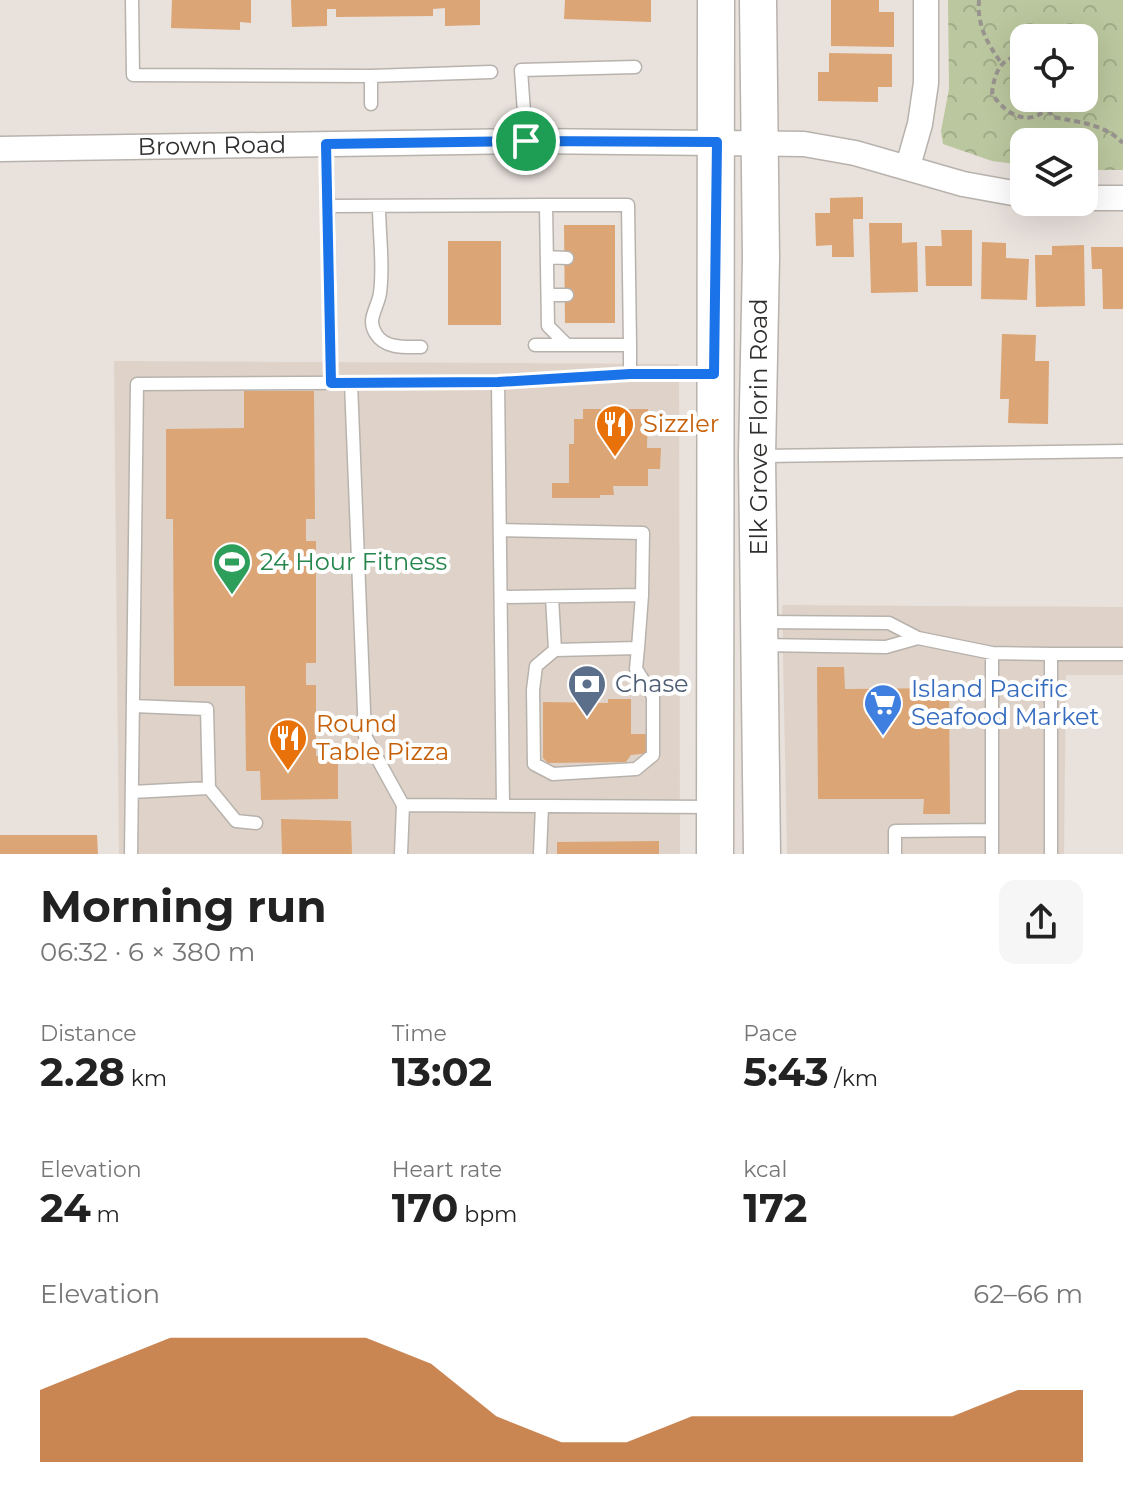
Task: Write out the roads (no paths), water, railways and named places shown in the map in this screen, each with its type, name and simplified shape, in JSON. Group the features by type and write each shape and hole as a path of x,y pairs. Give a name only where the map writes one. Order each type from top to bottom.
{"main road":[{"name":"Elk Grove Florin Road","path":"715,854 716,0"},
{"name":"Elk Grove Florin Road","path":"758,0 761,258 757,456 762,854"}],"street":[{"path":"908,166 920,124 926,83 926,0"},
{"name":"Brown Road","path":"0,149 526,141 760,142 814,145 908,166 963,184 1010,192"},
{"path":"1098,198 1123,198"}],"lane":[{"path":"132,0 133,75 371,76 491,72"},
{"path":"526,141 521,70 635,67"},
{"path":"371,76 371,104"},
{"path":"326,144 331,383"},
{"path":"546,205 548,326 567,345"},
{"path":"328,206 628,205 630,374"},
{"path":"379,206 380,295 371,321 374,333 382,341 393,345 421,347"},
{"path":"547,257 567,258"},
{"path":"615,258 629,258"},
{"path":"548,295 567,295"},
{"path":"615,295 630,295"},
{"path":"535,345 630,345"},
{"path":"131,854 137,384 498,382 630,374 714,374"},
{"path":"498,382 503,805"},
{"path":"351,383 365,736 403,805 401,854"},
{"path":"757,456 1123,451"},
{"path":"500,530 643,533 642,595 638,648 636,669 653,696 653,755 636,769 553,774 534,764 533,690 536,666 555,650 638,648"},
{"path":"501,597 642,595"},
{"path":"552,597 555,650"},
{"path":"759,634 889,623 918,638 992,653 1123,654"},
{"path":"759,634 886,647 918,638"},
{"path":"992,653 992,854"},
{"path":"1051,654 1051,854"},
{"path":"133,706 207,709 209,788 236,821 256,823"},
{"path":"132,792 209,788"},
{"path":"403,805 715,807"},
{"path":"540,854 542,806"},
{"path":"895,854 895,831 992,830"}],"place":[{"name":"Sizzler","path":"615,458"},
{"name":"24 Hour Fitness","path":"232,596"},
{"name":"Chase","path":"587,718"},
{"name":"Island Pacific Seafood Market","path":"883,737"},
{"name":"Round Table Pizza","path":"288,772"}]}
